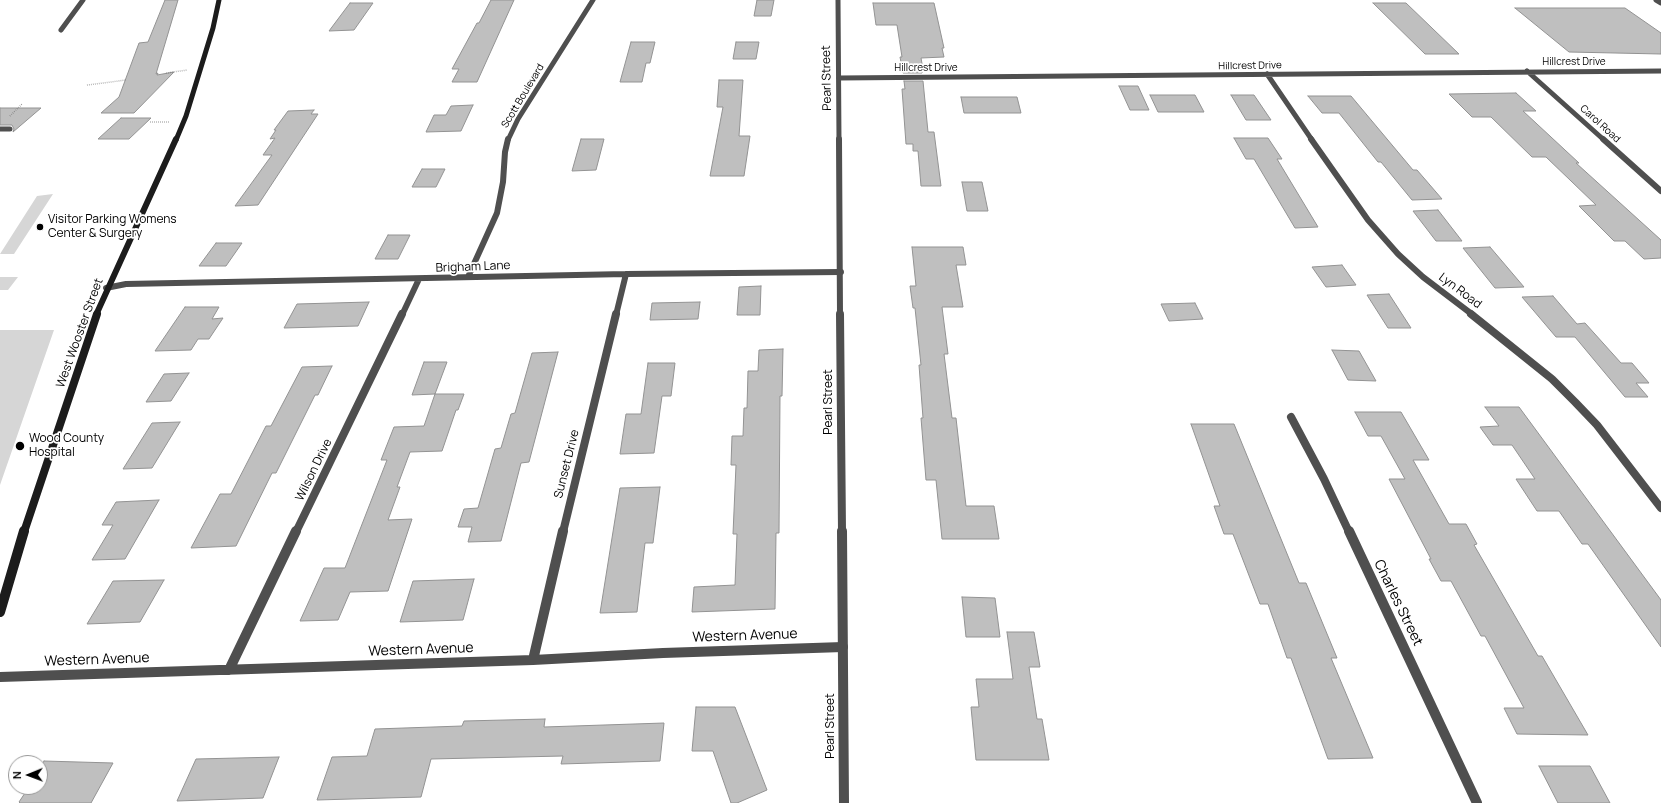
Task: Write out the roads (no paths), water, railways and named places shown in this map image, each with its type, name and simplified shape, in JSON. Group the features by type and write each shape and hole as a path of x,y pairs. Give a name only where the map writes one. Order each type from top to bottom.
{"main road":[{"name":"West Wooster Street","path":"0,612 29,516 106,288 169,156 186,116 220,0"}],"street":[{"path":"61,30 83,0"},
{"name":"Scott Boulevard","path":"468,277 497,213 503,182 504,152 518,119 592,0"},
{"name":"Pearl Street","path":"838,0 844,803"},
{"path":"1656,0 1661,3"},
{"name":"Carol Road","path":"1526,71 1661,191"},
{"name":"Hillcrest Drive","path":"839,78 1661,71"},
{"name":"Lyn Road","path":"1267,74 1342,185 1368,220 1398,254 1423,277 1482,322 1546,375 1575,402 1596,425 1661,508"},
{"path":"0,129 10,129"},
{"name":"Brigham Lane","path":"106,288 126,284 626,274 840,272"},
{"name":"Sunset Drive","path":"533,660 626,274"},
{"name":"Wilson Drive","path":"228,670 419,279"},
{"name":"Charles Street","path":"1291,417 1324,479 1477,803"},
{"name":"Western Avenue","path":"0,677 533,660 663,653 842,647"}],"place":[{"name":"Visitor Parking Womens Center & Surgery","path":"40,227"},
{"name":"Wood County Hospital","path":"20,446"}]}
